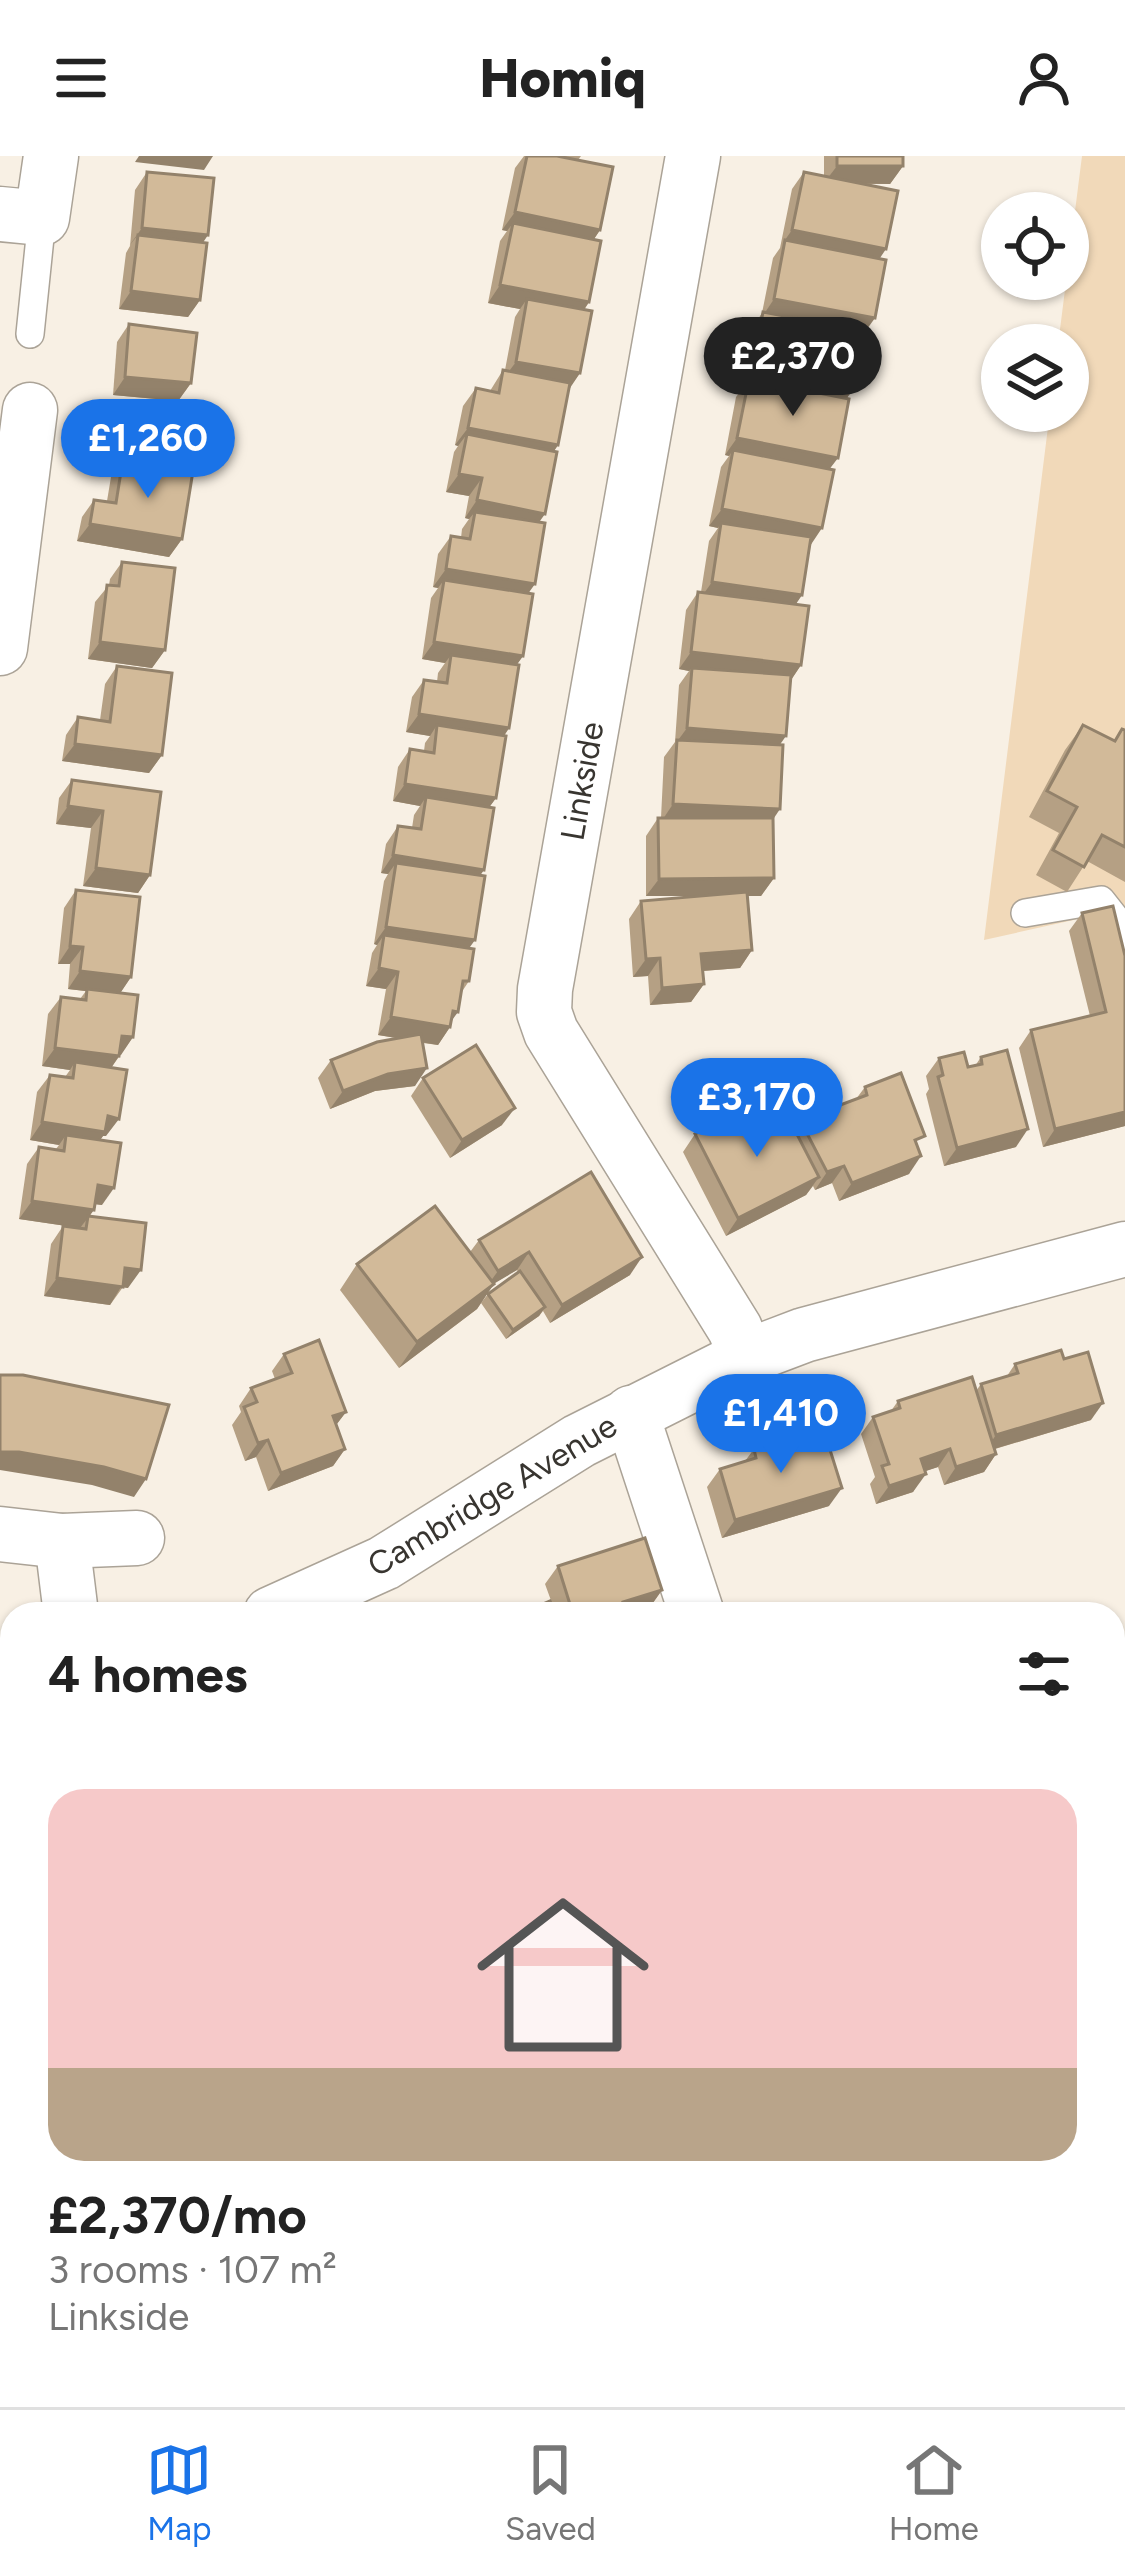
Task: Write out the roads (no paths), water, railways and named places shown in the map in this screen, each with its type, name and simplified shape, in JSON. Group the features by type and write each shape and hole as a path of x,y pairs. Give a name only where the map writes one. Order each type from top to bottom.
{"street":[{"path":"21,216 51,156"},
{"name":"Linkside","path":"693,156 544,1012 551,1032 734,1329 746,1357"},
{"path":"0,648 30,410"},
{"name":"Cambridge Avenue","path":"298,1602 384,1563 631,1413 746,1357 804,1335 1125,1250"},
{"path":"631,1413 693,1602"},
{"path":"0,1534 62,1541 137,1538"},
{"path":"62,1541 70,1602"}],"lane":[{"path":"21,216 30,334"},
{"path":"1025,914 1101,900 1120,924 1125,944"}]}
